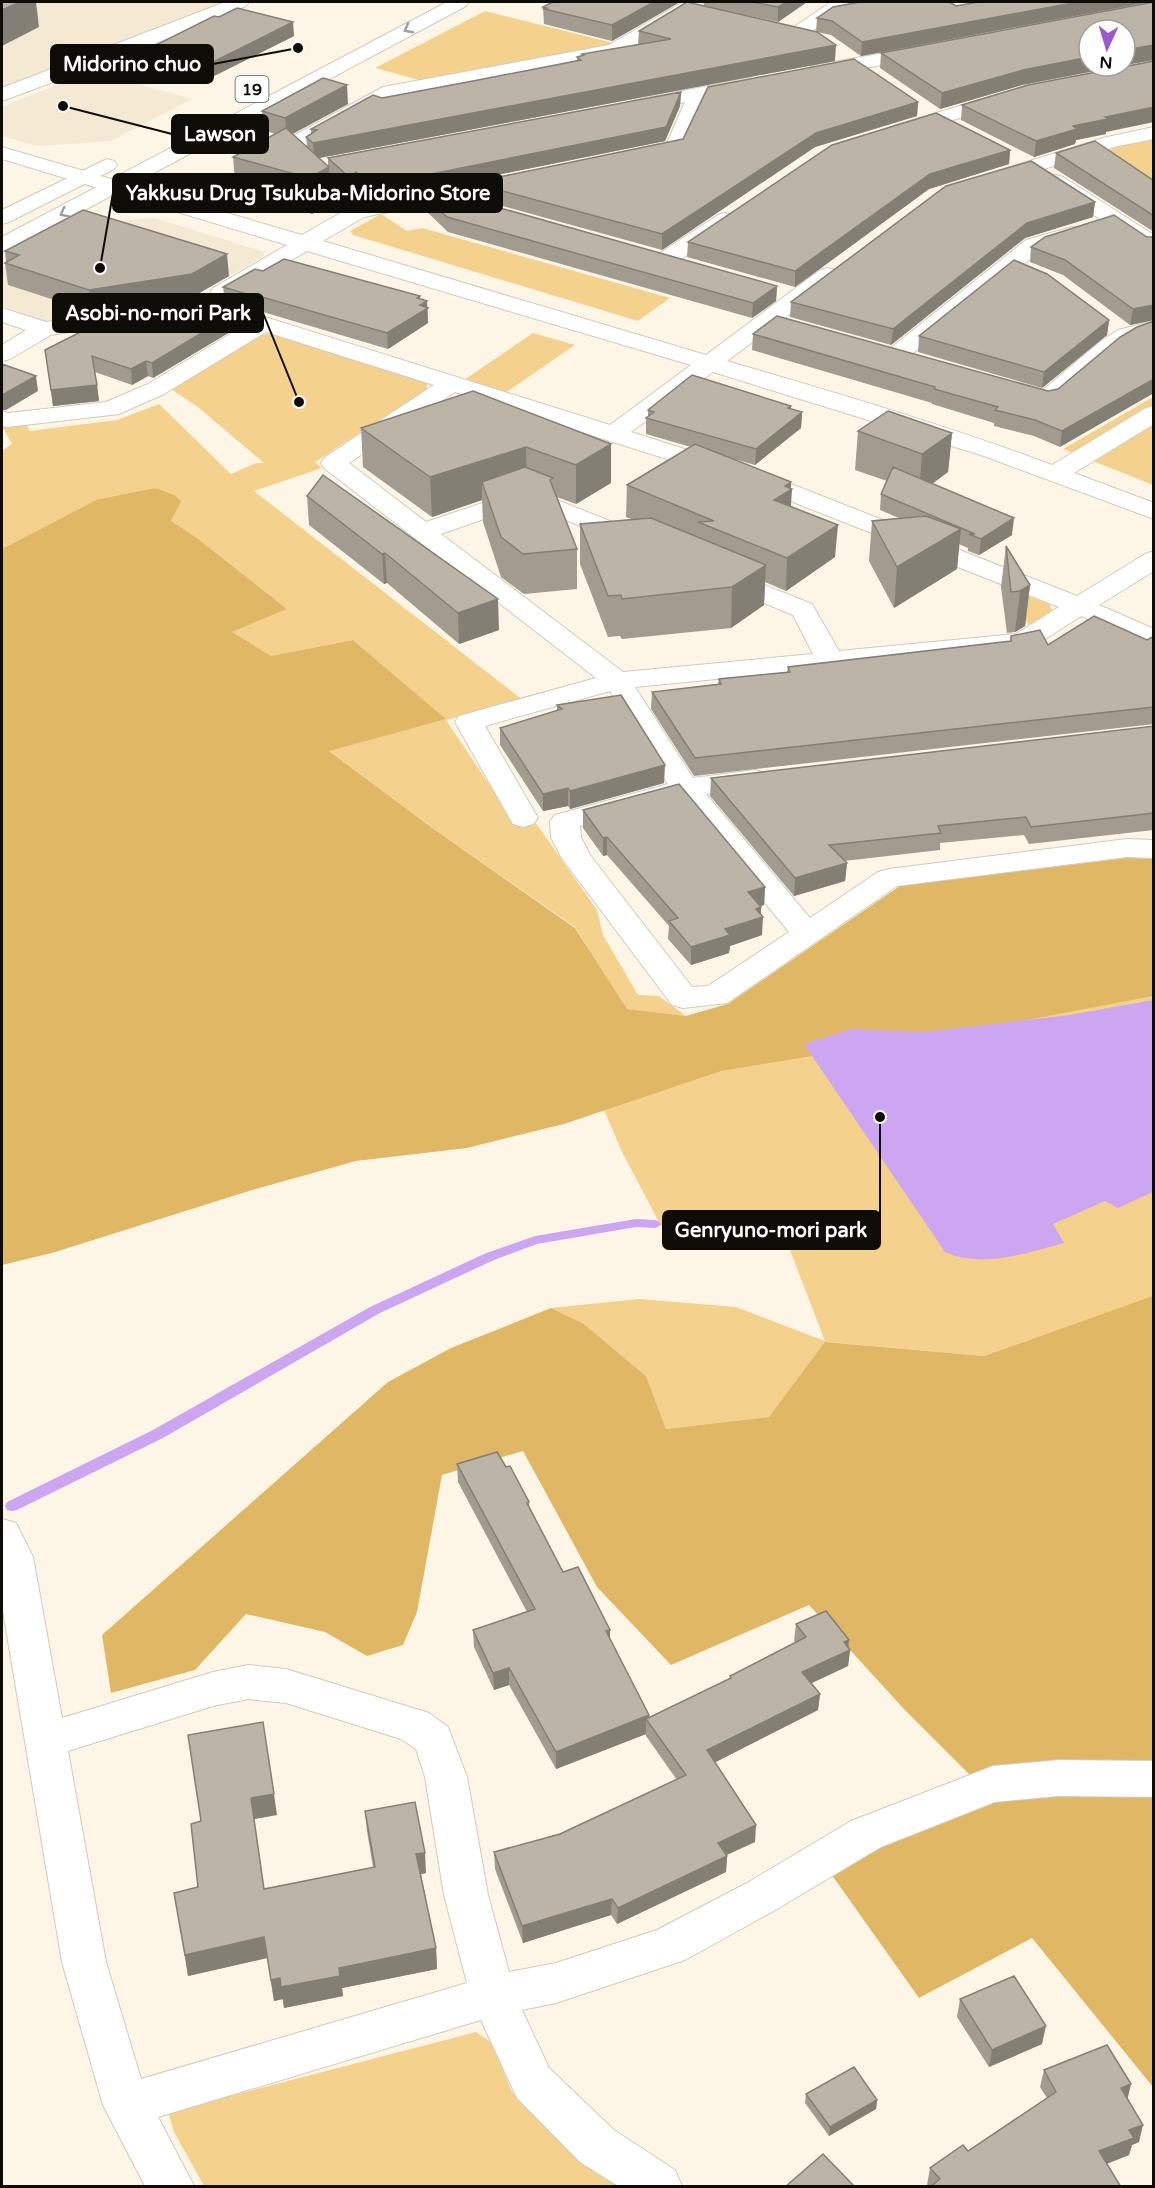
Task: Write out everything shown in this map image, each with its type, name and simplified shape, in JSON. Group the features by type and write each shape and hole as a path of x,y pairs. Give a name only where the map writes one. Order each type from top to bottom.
{"street":[{"path":"2,95 240,2"},
{"name":"19","path":"2,245 460,2"},
{"path":"795,34 842,2"},
{"path":"357,212 288,149 291,145 390,91 615,50 695,8"},
{"path":"773,30 827,44 884,82"},
{"path":"801,74 937,49"},
{"path":"616,109 766,81"},
{"path":"883,135 1022,93"},
{"path":"617,159 675,147 698,94"},
{"path":"920,107 959,129"},
{"path":"980,182 1114,141 1154,133"},
{"path":"2,153 929,429 1154,512"},
{"path":"2,218 127,154"},
{"path":"1012,156 1033,166 1154,245"},
{"path":"309,168 334,163"},
{"path":"2,354 45,329 182,307 304,243 357,212 461,190 516,171 547,173"},
{"path":"461,190 480,208"},
{"path":"665,260 744,206"},
{"path":"896,356 1034,245 1115,219"},
{"path":"643,254 696,269"},
{"path":"615,433 710,362 778,323 797,297 844,263"},
{"path":"1010,265 1037,274"},
{"path":"775,291 797,297"},
{"path":"182,307 261,325 615,433 764,482 1082,607 1154,639"},
{"path":"2,315 45,329"},
{"path":"2,418 7,420 111,409 156,389 261,325"},
{"path":"995,384 1047,398 1087,362 1117,328 1154,328"},
{"path":"451,384 333,463 617,681 685,788 807,933"},
{"path":"1055,474 1154,413"},
{"path":"424,531 527,495 660,550"},
{"path":"523,818 469,722 617,681 1023,641 1082,607 1154,559"},
{"path":"704,568 804,610 830,660"},
{"path":"779,777 685,788 565,821 566,837 576,856 683,998 716,996 889,878 1127,848 1154,849"},
{"path":"2,1534 13,1557 84,1962 126,2105 170,2187"},
{"path":"44,1741 213,1689 248,1682 286,1686 414,1725 433,1739 446,1777 466,1895 493,1996 533,2083 597,2146 658,2187"},
{"path":"126,2105 493,1996 556,1983 669,1946 762,1896 866,1834 993,1784 1059,1778 1154,1779"}],"shaded area":[{"path":"2,2 227,2 8,87 2,86"},
{"path":"485,11 613,43 607,47 419,80 375,68"},
{"path":"91,71 192,99 111,141 38,146 2,136 2,107"},
{"path":"1153,138 1153,193 1093,153"},
{"path":"381,214 407,231 422,228 670,298 638,321 353,235 350,231"},
{"path":"155,218 264,252 264,256 187,300 60,321 44,321 2,306 2,268 83,224"},
{"path":"533,333 575,345 505,393 464,380"},
{"path":"272,334 427,383 427,389 315,462 322,468 254,491 524,701 446,720 515,823 533,819 597,910 603,935 638,995 659,996 686,1016 728,1004 900,886 1128,858 1153,859 1153,1297 984,1356 826,1342 769,1417 666,1429 646,1376 584,1324 551,1308 639,1299 736,1307 825,1341 778,1219 742,1226 661,1226 622,1152 592,1082 685,1016 626,1009 575,927 435,830 328,750 446,719 353,640 271,656 231,632 287,609 197,538 170,521 96,500 2,549 2,451 12,444 2,426 27,425 30,431 117,420 159,404 231,474 256,463 264,463 199,408 171,389 258,335"},
{"path":"1153,397 1153,485 1063,449"},
{"path":"155,488 174,495 181,501 171,521 197,538 287,609 232,632 271,656 353,640 446,719 329,751 435,830 575,928 627,1009 686,1016 728,1004 900,886 1128,858 1153,859 1153,996 1027,1020 721,1071 564,1124 467,1148 356,1161 249,1191 52,1253 2,1265 2,549 96,500"},
{"path":"1023,594 1049,604 1053,611 1029,625 1015,602"},
{"path":"1153,1000 1153,1192 1118,1208 1105,1201 1053,1224 1064,1243 1005,1258 975,1259 945,1252 804,1044 852,1029 924,1032 1070,1015"},
{"path":"1153,1296 1153,2087 1032,1938 919,1998 829,1871 883,1844 994,1799 902,1707 809,1605 671,1665 597,1587 523,1451 442,1475 417,1612 403,1645 367,1656 325,1632 246,1614 195,1670 111,1693 102,1635 388,1382 451,1348 551,1308 584,1324 646,1376 666,1429 769,1417 825,1342 984,1356"},
{"path":"476,2032 492,2043 512,2092 532,2113 627,2186 204,2186 174,2132 168,2112"}],"building":[{"path":"2,2 20,2 2,10"},
{"path":"553,2 654,2 612,25 544,9 547,8 543,7"},
{"path":"687,2 817,32 836,45 313,143 306,137 317,130 311,129 373,95 382,98 473,81 581,60 577,57 584,55 582,54 671,39 639,31"},
{"path":"752,2 787,2 778,7"},
{"path":"860,2 949,2 956,6 979,2 1078,2 862,42 832,21 817,18 833,7"},
{"path":"1154,2 1154,45 1137,48 1137,18 1077,18 1077,59 1023,70 942,93 881,53"},
{"path":"237,8 293,22 199,69 142,52 214,16 219,17"},
{"path":"854,59 918,102 816,133 662,234 488,187 480,181 683,139 708,87"},
{"path":"1154,61 1154,107 1073,126 1077,129 1036,141 962,105 1028,85 1077,76 1077,78 1137,78 1137,64"},
{"path":"323,78 347,85 285,118 262,111"},
{"path":"681,92 666,127 406,179 403,176 367,183 356,172 349,177 328,158"},
{"path":"936,113 1010,150 930,174 795,271 688,242 832,145"},
{"path":"286,128 329,167 309,178 233,157"},
{"path":"1095,141 1154,181 1154,216 1056,153"},
{"path":"1031,161 1095,202 1027,223 893,329 791,302 946,186"},
{"path":"455,186 472,200 777,286 753,303 447,217 421,193"},
{"path":"83,210 227,254 192,274 89,290 5,263 19,255 5,251"},
{"path":"1114,215 1147,237 1154,237 1154,305 1133,309 1065,260 1031,247 1045,237"},
{"path":"284,259 420,296 417,298 427,301 420,305 428,308 387,333 223,287 255,269 263,271"},
{"path":"1014,260 1047,274 1109,320 1044,372 919,336"},
{"path":"198,298 238,311 152,363 146,361 131,369 92,356 97,385 51,390 45,350 124,310"},
{"path":"777,316 1048,391 1058,389 1120,337 1137,327 1154,321 1154,379 1062,431 1035,420 995,410 998,407 934,389 935,387 753,334"},
{"path":"2,364 36,376 2,395"},
{"path":"692,375 791,406 788,408 802,412 756,449 646,418 654,412 648,410"},
{"path":"473,391 611,444 576,465 526,447 430,477 361,428"},
{"path":"888,411 952,433 922,454 858,431"},
{"path":"695,444 791,482 785,486 792,489 774,500 838,525 787,558 698,522 714,521 627,485"},
{"path":"525,467 553,478 550,480 577,549 523,554 501,537 482,482"},
{"path":"893,467 1014,518 981,539 969,534 975,534 881,494"},
{"path":"323,475 498,599 458,613 385,553 382,554 307,496"},
{"path":"926,516 961,529 897,567 872,521"},
{"path":"651,518 766,565 732,587 622,599 621,595 608,596 580,524"},
{"path":"1006,546 1030,585 1020,591 1011,592"},
{"path":"1094,616 1147,640 1154,636 1154,707 695,758 652,692 721,684 719,679 790,672 788,667 1011,641 1011,636 1040,630 1048,645"},
{"path":"621,695 665,765 570,791 568,788 543,794 500,728 562,709 557,705"},
{"path":"1154,726 1154,813 1031,827 1026,817 938,826 941,833 829,845 847,863 795,878 711,778"},
{"path":"679,784 765,887 748,892 761,907 756,909 763,917 725,929 730,935 691,947 669,921 678,918 607,837 603,838 583,810"},
{"path":"497,1452 506,1467 510,1466 563,1572 578,1567 610,1630 606,1631 649,1715 556,1752 509,1668 493,1673 473,1630 535,1609 457,1464"},
{"path":"826,1611 849,1640 844,1642 850,1650 802,1672 820,1694 707,1750 756,1825 718,1843 727,1856 618,1908 612,1899 522,1926 494,1852 560,1834 686,1775 646,1719 731,1678 730,1676 806,1637 796,1624"},
{"path":"263,1722 274,1794 251,1798 264,1889 375,1867 365,1811 415,1802 425,1853 416,1854 436,1948 339,1968 340,1976 281,1987 280,1978 271,1980 264,1937 185,1955 174,1893 198,1887 191,1824 201,1821 188,1735"},
{"path":"1014,1976 1046,2026 992,2050 960,1999"},
{"path":"1107,2045 1131,2084 1121,2088 1143,2125 1129,2130 1134,2138 1099,2151 1121,2187 930,2187 940,2179 930,2168 963,2145 968,2151 1056,2092 1044,2070"},
{"path":"854,2067 877,2100 830,2127 806,2094"},
{"path":"823,2154 855,2187 785,2187"}],"waterway":[{"path":"12,1506 158,1434 375,1310 489,1257 535,1240 636,1223 656,1224"}],"place":[{"name":"Midorino chuo","path":"298,48"},
{"name":"Lawson","path":"63,106"},
{"name":"Yakkusu Drug Tsukuba-Midorino Store","path":"100,268"},
{"name":"Asobi-no-mori Park","path":"299,402"},
{"name":"Genryuno-mori park","path":"880,1117"}]}
